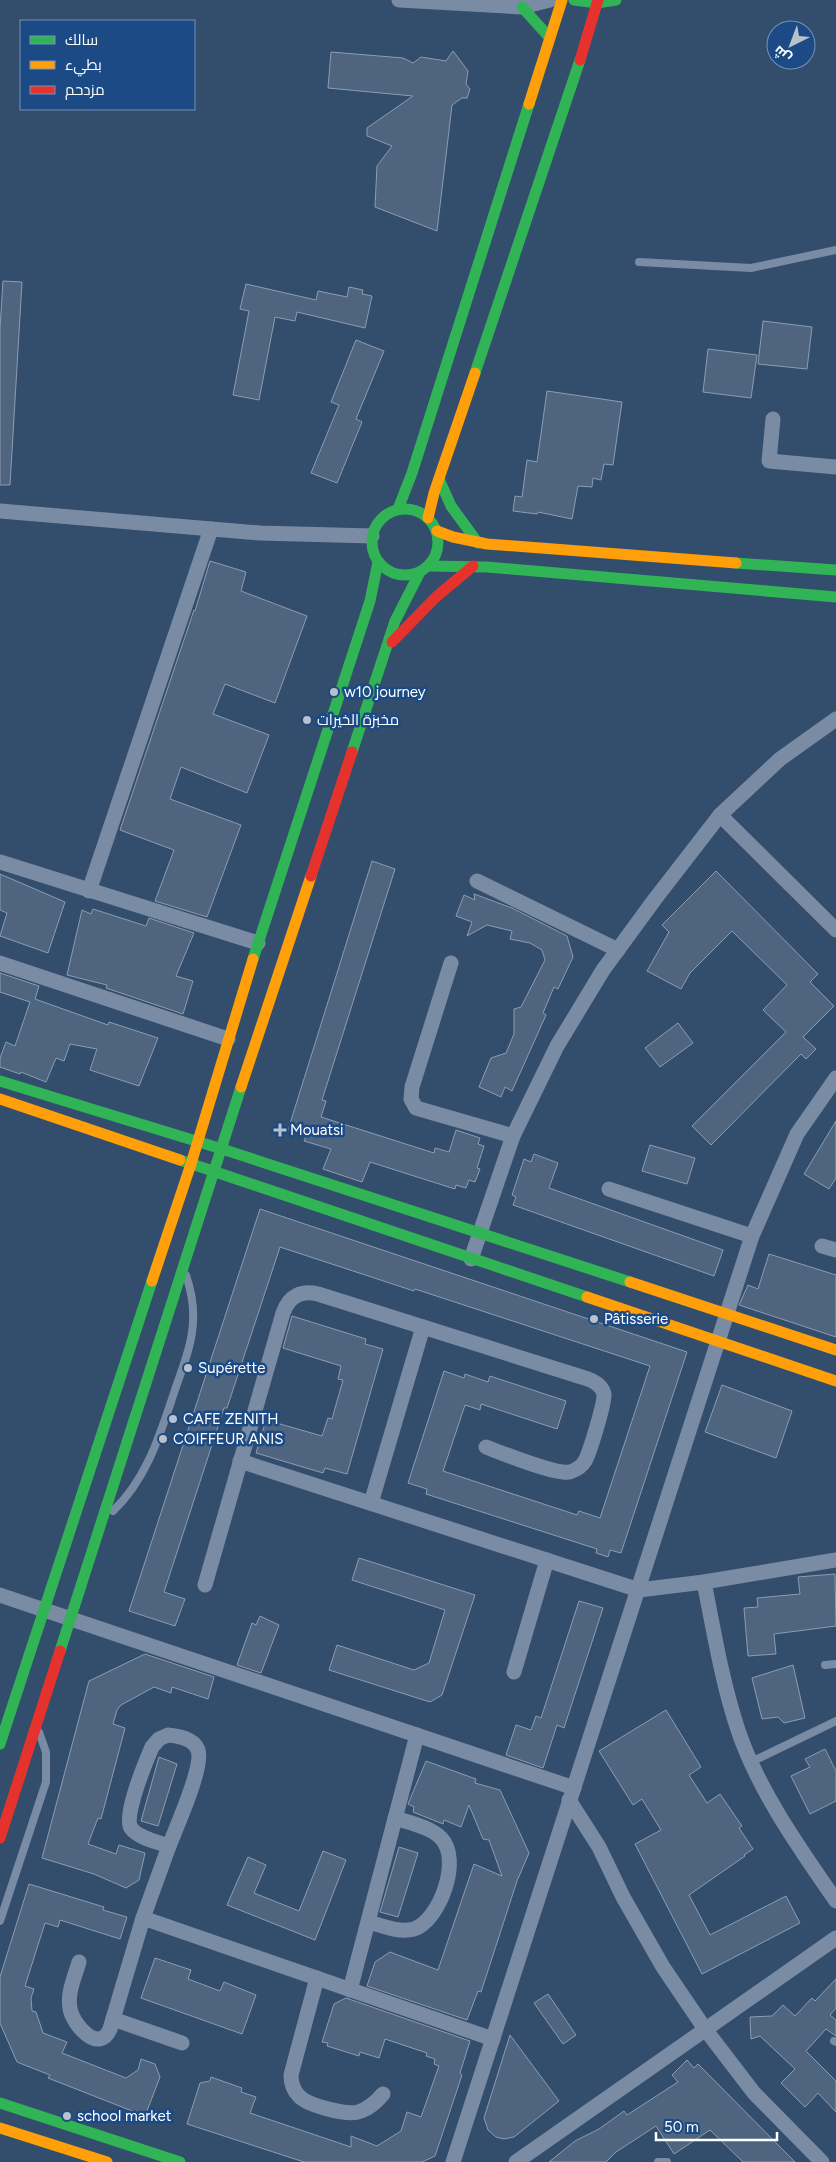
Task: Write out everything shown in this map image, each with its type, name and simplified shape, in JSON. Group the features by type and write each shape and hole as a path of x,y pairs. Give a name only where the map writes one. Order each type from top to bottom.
{"main road":[{"path":"398,509 412,473 562,0"},
{"path":"574,0 597,2 616,0"},
{"path":"428,518 438,479 574,80 597,2"},
{"path":"522,7 550,38"},
{"path":"438,479 451,506 478,543"},
{"path":"0,1838 213,1171 222,1149 387,648 402,604 425,569 438,550 437,531 428,518 414,510 398,509 381,519 375,526 372,536 373,554 378,562 392,573 402,576 425,569 473,566 836,597"},
{"path":"437,531 478,543 836,570"},
{"path":"0,1744 191,1164 196,1141 258,943 370,601 378,562"},
{"path":"387,648 419,613 473,566"},
{"path":"0,1081 222,1149 836,1350"},
{"path":"0,1099 836,1381"},
{"path":"0,2103 180,2162"},
{"path":"0,2128 107,2162"}],"street":[{"path":"398,0 522,7 550,0"},
{"path":"773,419 770,461 836,466"},
{"path":"0,511 260,533 372,536"},
{"path":"89,891 211,529"},
{"path":"471,1259 513,1136 557,1046 618,950 720,815 780,759 836,719"},
{"path":"720,815 836,930"},
{"path":"0,862 258,943"},
{"path":"477,881 618,950"},
{"path":"0,963 228,1039"},
{"path":"451,963 412,1087 412,1102 416,1108 513,1136"},
{"path":"457,2160 493,2039 752,1236 798,1134 836,1078"},
{"path":"609,1189 752,1236"},
{"path":"205,1585 283,1312 286,1304 292,1298 309,1292 588,1379 602,1388 604,1399 588,1454 581,1466 576,1470 570,1472 557,1470 486,1447"},
{"path":"371,1503 423,1327"},
{"path":"240,1461 639,1590 704,1582 836,1560"},
{"path":"514,1672 547,1560"},
{"path":"704,1582 723,1680 738,1732 751,1762 782,1819 836,1901"},
{"path":"0,1595 417,1735 572,1794 623,1897 663,1967 704,2029 754,2093 822,2162"},
{"path":"79,1962 69,1999 70,2012 76,2024 87,2035 99,2039 108,2034 143,1918 195,1776 199,1757 197,1748 190,1741 179,1736 168,1735 159,1738 152,1747 128,1816 131,1828 135,1833 169,1846"},
{"path":"350,1990 417,1735"},
{"path":"369,1922 401,1930 419,1927 433,1914 448,1876 449,1851 441,1838 426,1829 395,1818"},
{"path":"143,1918 493,2039"},
{"path":"516,2162 836,1938"},
{"path":"317,1978 291,2075 294,2090 305,2101 346,2113 357,2112 367,2108 383,2094"},
{"path":"113,2019 182,2043"}],"lane":[{"path":"639,262 751,268 836,250"},
{"path":"102,1521 129,1493 147,1464 157,1444 186,1355 192,1332 193,1310 190,1287 183,1265"},
{"path":"824,1665 836,1664"},
{"path":"751,1762 836,1721"},
{"path":"0,1921 46,1782 46,1752 36,1725"},
{"path":"658,2162 667,2162"}],"building":[{"path":"453,51 468,71 466,84 470,89 467,98 462,98 452,105 437,231 375,207 377,166 392,146 367,136 367,128 413,96 328,88 331,52 403,58 413,63 421,57 446,61"},
{"path":"3,281 22,282 10,485 0,485 0,328"},
{"path":"246,284 316,300 318,291 347,297 349,287 363,290 362,294 372,296 365,328 297,312 295,321 275,317 259,400 233,395 249,311 240,309"},
{"path":"763,321 812,327 807,369 758,364"},
{"path":"356,340 384,351 356,419 362,422 337,483 311,473 339,405 331,402"},
{"path":"708,349 757,355 751,398 703,392"},
{"path":"547,391 622,402 613,465 604,464 601,480 593,478 592,487 578,486 572,519 538,512 537,514 513,511 515,496 522,497 527,460 537,462"},
{"path":"210,561 246,572 241,591 307,616 275,703 225,684 213,714 269,735 247,793 181,767 170,799 241,825 207,917 155,901 174,850 120,830 195,611"},
{"path":"372,861 395,869 322,1100 326,1101 321,1117 434,1153 435,1148 449,1152 456,1130 480,1138 478,1144 484,1146 477,1168 480,1169 475,1182 469,1180 466,1188 456,1185 455,1189 370,1162 362,1182 323,1169 331,1149 304,1141 306,1136 288,1130"},
{"path":"716,871 818,974 810,982 834,1006 803,1037 816,1049 806,1059 801,1054 711,1145 692,1126 786,1032 763,1010 787,985 732,931 690,973 681,989 647,971 669,932 662,925"},
{"path":"0,874 65,902 48,953 0,936 7,913 0,910"},
{"path":"474,894 512,908 567,936 573,957 558,989 554,987 543,1013 546,1015 512,1091 505,1087 501,1097 479,1087 491,1058 506,1053 514,1034 514,1009 521,1007 545,960 542,950 530,943 510,939 512,931 487,925 467,936 472,922 456,916 464,895 475,900"},
{"path":"93,909 146,926 149,918 194,933 176,976 193,981 183,1014 106,988 107,985 67,975 82,910 91,914"},
{"path":"0,973 39,986 35,999 108,1025 109,1022 158,1038 139,1086 90,1070 97,1049 70,1044 64,1061 56,1058 46,1082 21,1072 20,1074 0,1067 0,1058 6,1042 15,1046 30,1002 0,992"},
{"path":"678,1023 693,1043 660,1067 645,1048"},
{"path":"836,1121 836,1178 829,1189 804,1174"},
{"path":"650,1145 695,1158 687,1184 642,1171"},
{"path":"534,1154 558,1163 549,1188 723,1250 714,1276 513,1205 516,1197 512,1195 524,1159 531,1162"},
{"path":"260,1209 687,1352 621,1553 610,1550 608,1557 596,1553 597,1549 426,1494 427,1489 408,1483 444,1371 464,1378 465,1374 488,1382 490,1376 566,1401 557,1429 481,1404 480,1410 465,1405 443,1471 577,1515 579,1511 600,1518 650,1366 280,1247 227,1408 224,1408 164,1592 185,1599 175,1626 129,1611"},
{"path":"769,1254 836,1275 836,1337 739,1305 748,1285 758,1289"},
{"path":"292,1316 366,1339 365,1344 383,1349 347,1474 325,1468 323,1473 256,1453 266,1420 322,1436 328,1418 332,1419 343,1380 338,1379 341,1366 283,1348"},
{"path":"722,1385 792,1411 776,1458 705,1432"},
{"path":"359,1558 475,1595 442,1695 430,1702 329,1670 337,1645 414,1670 429,1663 445,1610 352,1580"},
{"path":"835,1574 836,1626 774,1634 776,1654 748,1656 744,1608 758,1607 757,1598 800,1594 798,1577"},
{"path":"579,1601 603,1608 564,1728 557,1725 543,1768 506,1755 516,1725 531,1730 536,1716 541,1718"},
{"path":"260,1616 279,1625 261,1673 237,1665 252,1623 256,1625"},
{"path":"145,1654 214,1677 208,1699 172,1687 171,1693 154,1687 121,1705 117,1710 113,1724 125,1728 101,1819 98,1818 88,1844 116,1854 119,1845 145,1853 139,1880 126,1888 94,1874 42,1858 89,1681"},
{"path":"793,1665 805,1718 784,1723 778,1717 762,1719 752,1678"},
{"path":"666,1710 701,1767 689,1775 707,1803 720,1794 742,1826 739,1828 753,1849 689,1895 710,1935 786,1896 800,1923 702,1974 635,1844 661,1830 642,1799 633,1805 599,1751"},
{"path":"825,1749 836,1771 836,1801 810,1814 791,1776 810,1767 805,1759"},
{"path":"159,1757 177,1764 158,1826 141,1821"},
{"path":"426,1761 476,1779 475,1783 500,1790 529,1853 517,1881 481,1992 478,1991 467,2020 367,1986 375,1962 390,1952 438,1970 474,1864 502,1876 489,1840 483,1839 469,1805 461,1827 444,1820 443,1824 413,1812 414,1807 408,1804"},
{"path":"399,1847 418,1853 398,1917 380,1912"},
{"path":"323,1851 346,1860 315,1940 227,1905 248,1857 266,1865 254,1893 299,1911"},
{"path":"29,1884 104,1907 103,1910 127,1917 120,1939 60,1920 58,1927 45,1923 25,1986 34,1989 31,1998 32,2011 36,2012 43,2033 67,2042 62,2053 126,2078 138,2070 141,2059 155,2064 160,2077 145,2116 48,2078 50,2075 17,2062 0,2023 0,1977"},
{"path":"155,1958 191,1970 188,1979 220,1991 224,1982 256,1995 242,2034 141,1998"},
{"path":"836,1979 836,2008 830,2015 836,2020 836,2036 826,2029 806,2051 836,2081 836,2112 818,2093 805,2107 781,2083 795,2069 760,2036 751,2039 750,2017 772,2016 783,2005 795,2016 812,1998 815,2001"},
{"path":"548,1994 576,2035 563,2044 534,2003"},
{"path":"346,1998 470,2041 460,2073 462,2075 435,2156 422,2162 304,2162 187,2124 200,2083 210,2081 211,2077 242,2088 241,2092 256,2097 250,2113 351,2147 351,2136 377,2146 401,2131 407,2112 421,2117 439,2066 434,2064 435,2059 426,2056 427,2053 385,2039 379,2058 360,2052 359,2056 327,2046 328,2043 322,2042 334,2004"},
{"path":"510,2035 559,2101 514,2137 504,2139 496,2137 488,2130 484,2118"},
{"path":"687,2060 694,2068 698,2064 795,2162 743,2162 710,2130 674,2154 656,2126 616,2152 606,2162 549,2162 575,2141 599,2129 624,2111 627,2115 678,2082 672,2075"}],"traffic: fast":[{"path":"574,0 597,3 616,0"},
{"path":"522,7 550,38"},
{"path":"475,373 580,60"},
{"path":"398,509 412,473 529,104"},
{"path":"439,479 451,506 478,543"},
{"path":"398,509 412,509 424,514 433,523 438,535 438,542 436,555 429,566 412,575 398,575 386,570 377,561 372,549 372,535 377,523 386,514 398,509"},
{"path":"253,959 370,601 378,562"},
{"path":"736,563 836,570"},
{"path":"429,566 487,567 836,597"},
{"path":"352,752 395,621 420,572"},
{"path":"0,1081 222,1149 630,1282"},
{"path":"60,1651 241,1087"},
{"path":"180,1160 587,1297"},
{"path":"0,1744 152,1281"},
{"path":"0,2103 180,2162"}],"traffic: slow":[{"path":"529,104 562,0"},
{"path":"428,518 434,493 475,373"},
{"path":"437,531 453,537 487,544 736,563"},
{"path":"241,1087 311,876"},
{"path":"152,1281 191,1164 253,959"},
{"path":"0,1099 180,1160"},
{"path":"630,1282 836,1350"},
{"path":"587,1297 836,1381"},
{"path":"0,2128 107,2162"}],"traffic: jam":[{"path":"580,60 598,0"},
{"path":"392,642 436,597 473,566"},
{"path":"311,876 352,752"},
{"path":"0,1838 60,1651"}],"place":[{"name":"w10 journey","path":"334,692"},
{"name":"مخبزة الخيرات","path":"307,720"},
{"name":"Mouatsi","path":"280,1130"},
{"name":"Pâtisserie","path":"594,1319"},
{"name":"Supérette","path":"188,1368"},
{"name":"CAFE ZENITH","path":"173,1419"},
{"name":"COIFFEUR ANIS","path":"163,1439"},
{"name":"school market","path":"67,2116"}]}
